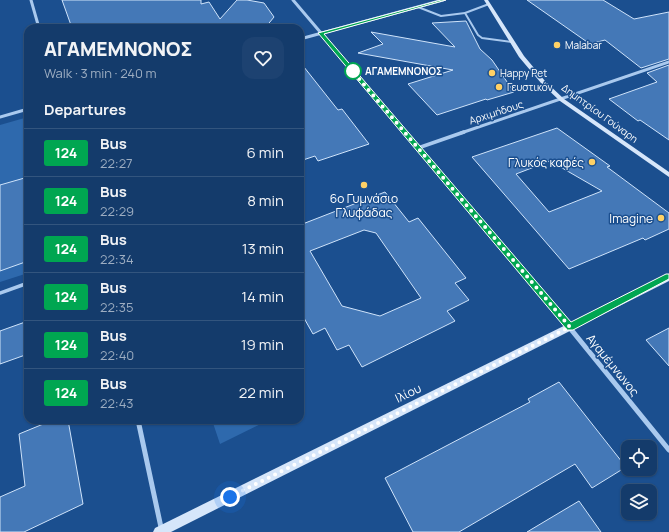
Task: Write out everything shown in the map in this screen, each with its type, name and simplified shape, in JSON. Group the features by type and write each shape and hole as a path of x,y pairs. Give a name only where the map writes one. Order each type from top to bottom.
{"street":[{"path":"31,0 38,24"},
{"name":"Αγαμέμνωνος","path":"293,0 570,327 669,450"},
{"path":"304,38 443,0"},
{"name":"Δημητρίου Γούναρη","path":"488,2 522,57 543,82 562,100 669,176"},
{"name":"Αρχιμήδους","path":"418,148 562,100 669,62"},
{"path":"0,117 24,111"},
{"name":"Ιλίου","path":"161,531 669,277"},
{"path":"0,293 24,284"},
{"path":"139,424 161,531"}],"lane":[{"path":"418,7 441,16 465,13 488,2"},
{"path":"465,13 478,35 482,38 513,42"}],"shaded area":[{"path":"24,118 24,274 0,282 0,125"},
{"path":"213,424 261,424 220,444"}],"building":[{"path":"62,0 201,0 201,4 209,2 220,19 237,0 247,0 264,3 274,17 268,24 71,24"},
{"path":"527,0 603,0 634,19 669,12 669,59 641,68 605,40 590,44"},
{"path":"466,21 480,49 492,60 514,92 487,100 486,99 437,115 408,84 453,70 358,53 383,44 371,32 455,47 432,23"},
{"path":"669,65 669,140 640,120 638,121 609,99 657,82 647,73"},
{"path":"304,67 338,110 342,109 369,144 318,161 315,156 304,160"},
{"path":"557,128 610,166 607,167 669,213 669,229 645,240 643,238 569,269 472,157","holes":["550,161 602,191 549,212 516,174"]},
{"path":"24,178 24,262 0,271 0,185"},
{"path":"385,192 409,222 418,218 466,278 455,283 469,300 447,311 455,321 362,367 349,345 337,350 325,328 313,334 304,318 304,223","holes":["364,230 376,233 421,298 380,316 342,306 310,251"]},
{"path":"24,322 24,355 0,364 0,331"},
{"path":"669,328 669,366 646,340"},
{"path":"559,382 621,461 621,470 592,488 575,464 459,532 413,532 385,478 530,402 528,399"},
{"path":"43,424 69,424 83,504 24,532 0,532 0,497 25,486 19,434"},
{"path":"579,501 601,532 527,532"}],"bus line":[{"name":"124","path":"443,0 321,33 570,327 669,277"}],"place":[{"name":"Malabar","path":"557,45"},
{"name":"ΑΓΑΜΕΜΝΟΝΟΣ","path":"353,71"},
{"name":"Happy Pet","path":"492,73"},
{"name":"Γευστικόν","path":"499,87"},
{"name":"Γλυκός καφές","path":"592,162"},
{"name":"6ο Γυμνάσιο Γλυφάδας","path":"364,185"},
{"name":"Imagine","path":"661,218"}],"route":[{"path":"230,497 570,327 350,68 353,71"}]}
